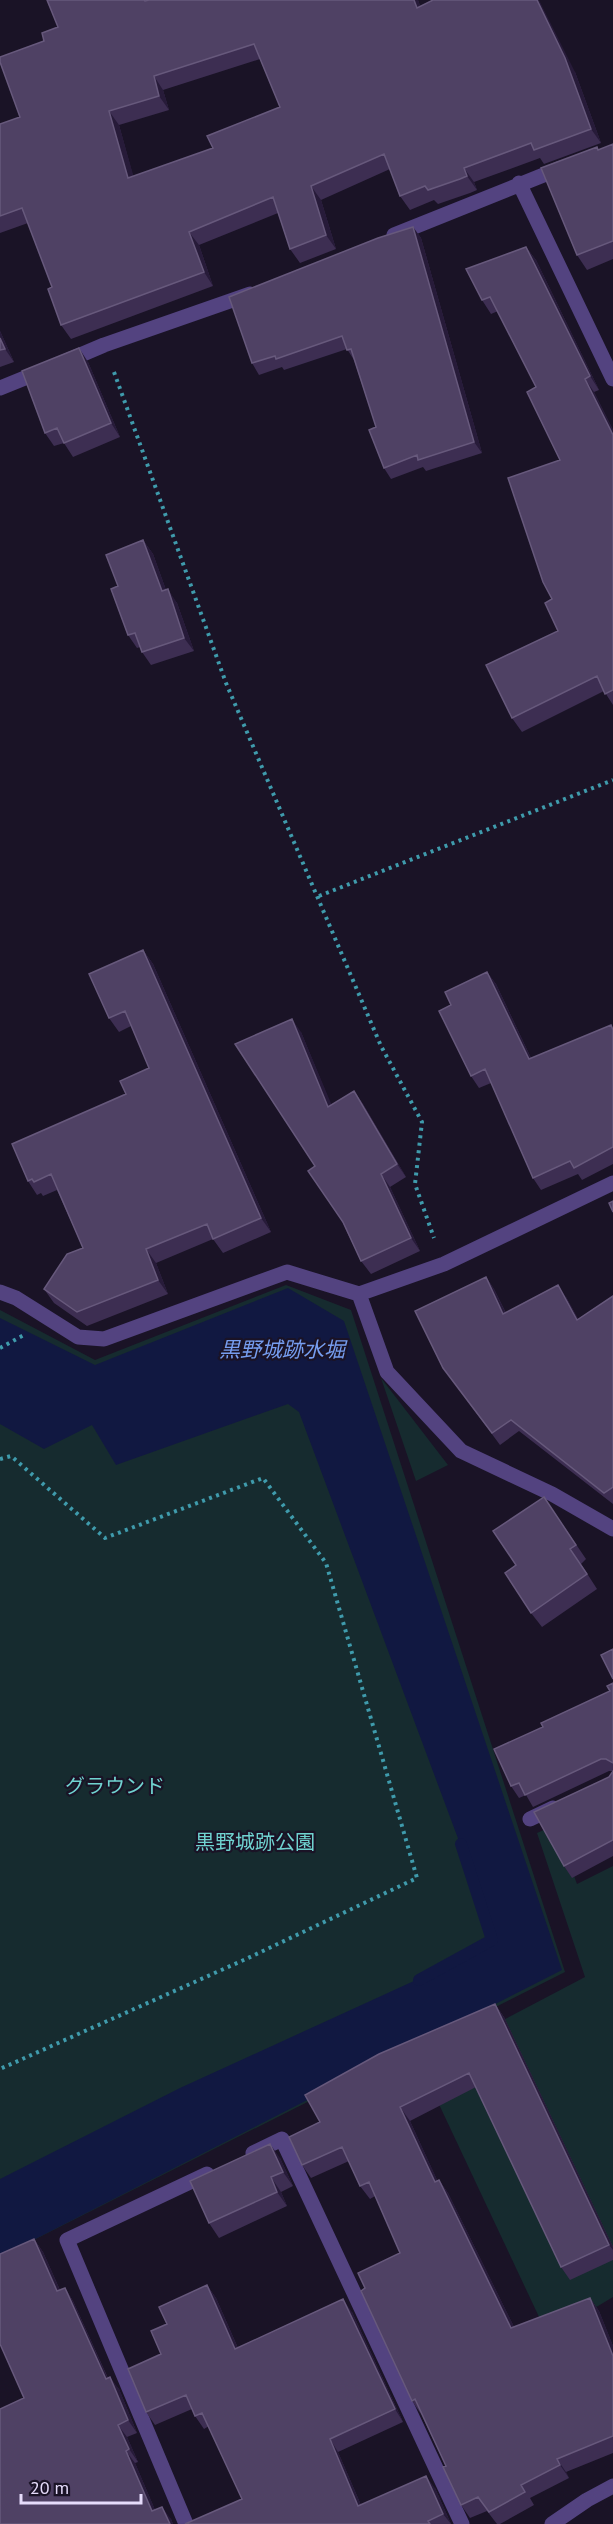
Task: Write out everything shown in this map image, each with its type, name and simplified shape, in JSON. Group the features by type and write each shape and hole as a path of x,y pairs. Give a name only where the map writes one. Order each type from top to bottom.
{"street":[{"path":"378,242 519,183 571,164"},
{"path":"519,183 613,379"},
{"path":"0,388 104,345 269,287"},
{"path":"0,1292 16,1298 78,1337 104,1339 287,1272 359,1294 444,1264 613,1183"},
{"path":"359,1294 387,1372 461,1451 552,1494 613,1529"},
{"path":"530,1819 571,1799"},
{"path":"239,2160 282,2139 462,2524"},
{"path":"186,2524 67,2240 217,2170"},
{"path":"552,2524 587,2500 613,2486"}],"path":[{"path":"104,345 226,683 381,1046 422,1122 415,1184 444,1264"},
{"path":"319,897 613,780"},
{"path":"0,1459 11,1456 105,1538 263,1478 326,1563 417,1878 246,1959 0,2069"}],"green space":[{"name":"黒野城跡公園","path":"286,1285 351,1310 565,1972 0,2257 0,1310 95,1360"},
{"path":"381,1378 448,1465 416,1481"},
{"path":"555,1825 577,1884 613,1866 613,2297 548,2336 420,2064 585,1977 537,1833"}],"water":[{"name":"黒野城跡水堀","path":"288,1288 344,1321 562,1970 0,2257 0,2179 180,2088 497,1943 299,1412 288,1404 116,1465 92,1425 44,1449 0,1424 0,1318 95,1365"}],"building":[{"path":"47,0 414,0 417,8 433,0 537,0 565,58 591,129 534,150 531,143 464,168 467,176 460,179 428,190 425,186 400,196 384,154 311,186 326,235 290,249 273,197 189,232 204,272 61,325 48,289 52,287 22,208 0,216 0,124 20,117 0,57 44,41 42,33 58,27","holes":["254,44 280,107 207,136 213,148 128,178 109,111 159,96 154,76"]},
{"path":"613,144 613,241 577,255 541,168 597,147 598,150"},
{"path":"413,227 474,442 418,460 417,455 384,468 369,430 376,427 351,349 347,350 342,336 276,359 275,356 252,363 229,297 378,238"},
{"path":"526,247 590,376 585,379 613,435 613,690 605,694 597,676 512,718 486,665 558,631 545,603 552,599 543,582 508,478 560,460 527,392 536,387 490,297 482,300 466,269"},
{"path":"0,338 5,349 0,350"},
{"path":"79,348 111,423 64,443 57,428 45,433 22,371"},
{"path":"143,540 162,591 168,589 184,638 142,652 135,633 128,635 111,589 118,586 106,555"},
{"path":"143,950 261,1218 213,1239 207,1224 146,1249 158,1280 77,1312 44,1289 67,1254 83,1248 51,1174 34,1182 32,1179 28,1181 12,1144 126,1094 120,1081 149,1068 125,1011 109,1018 89,974"},
{"path":"487,972 529,1059 611,1025 613,1030 613,1147 574,1168 570,1161 533,1178 485,1069 471,1076 439,1011 451,1005 445,992"},
{"path":"292,1019 328,1107 354,1091 397,1164 381,1174 411,1238 361,1261 343,1222 308,1171 315,1166 235,1044"},
{"path":"486,1277 503,1314 558,1285 577,1320 613,1296 613,1487 604,1493 511,1420 492,1433 443,1368 415,1311"},
{"path":"544,1497 576,1545 570,1549 587,1574 531,1613 505,1573 516,1565 493,1531"},
{"path":"613,1649 613,1679 601,1655"},
{"path":"613,1683 613,1763 601,1759 525,1795 519,1783 511,1786 494,1749 543,1727 541,1723 610,1691 607,1686"},
{"path":"613,1771 613,1840 564,1866 534,1812 609,1777"},
{"path":"495,2004 609,2245 561,2267 469,2073 400,2107 435,2182 439,2180 511,2328 590,2298 613,2356 613,2436 557,2459 560,2465 521,2485 525,2492 489,2512 478,2497 461,2505 415,2399 412,2401 361,2291 365,2288 358,2273 400,2253 369,2182 360,2186 342,2147 302,2165 289,2137 320,2122 305,2095 379,2054"},
{"path":"270,2144 283,2172 271,2177 277,2192 209,2223 190,2181"},
{"path":"34,2239 57,2291 65,2288 106,2379 110,2377 128,2420 118,2425 129,2449 126,2451 152,2511 162,2507 170,2524 0,2524 0,2409 24,2398 0,2344 0,2254"},
{"path":"207,2285 235,2349 343,2299 395,2409 330,2439 358,2506 426,2476 443,2514 428,2521 430,2524 185,2524 242,2499 202,2413 195,2416 186,2395 146,2412 128,2369 161,2354 151,2331 167,2324 159,2307"}],"waterway":[{"path":"419,1980 492,1940 461,1844"}],"park label":[{"name":"グラウンド","path":"115,1786"}]}
